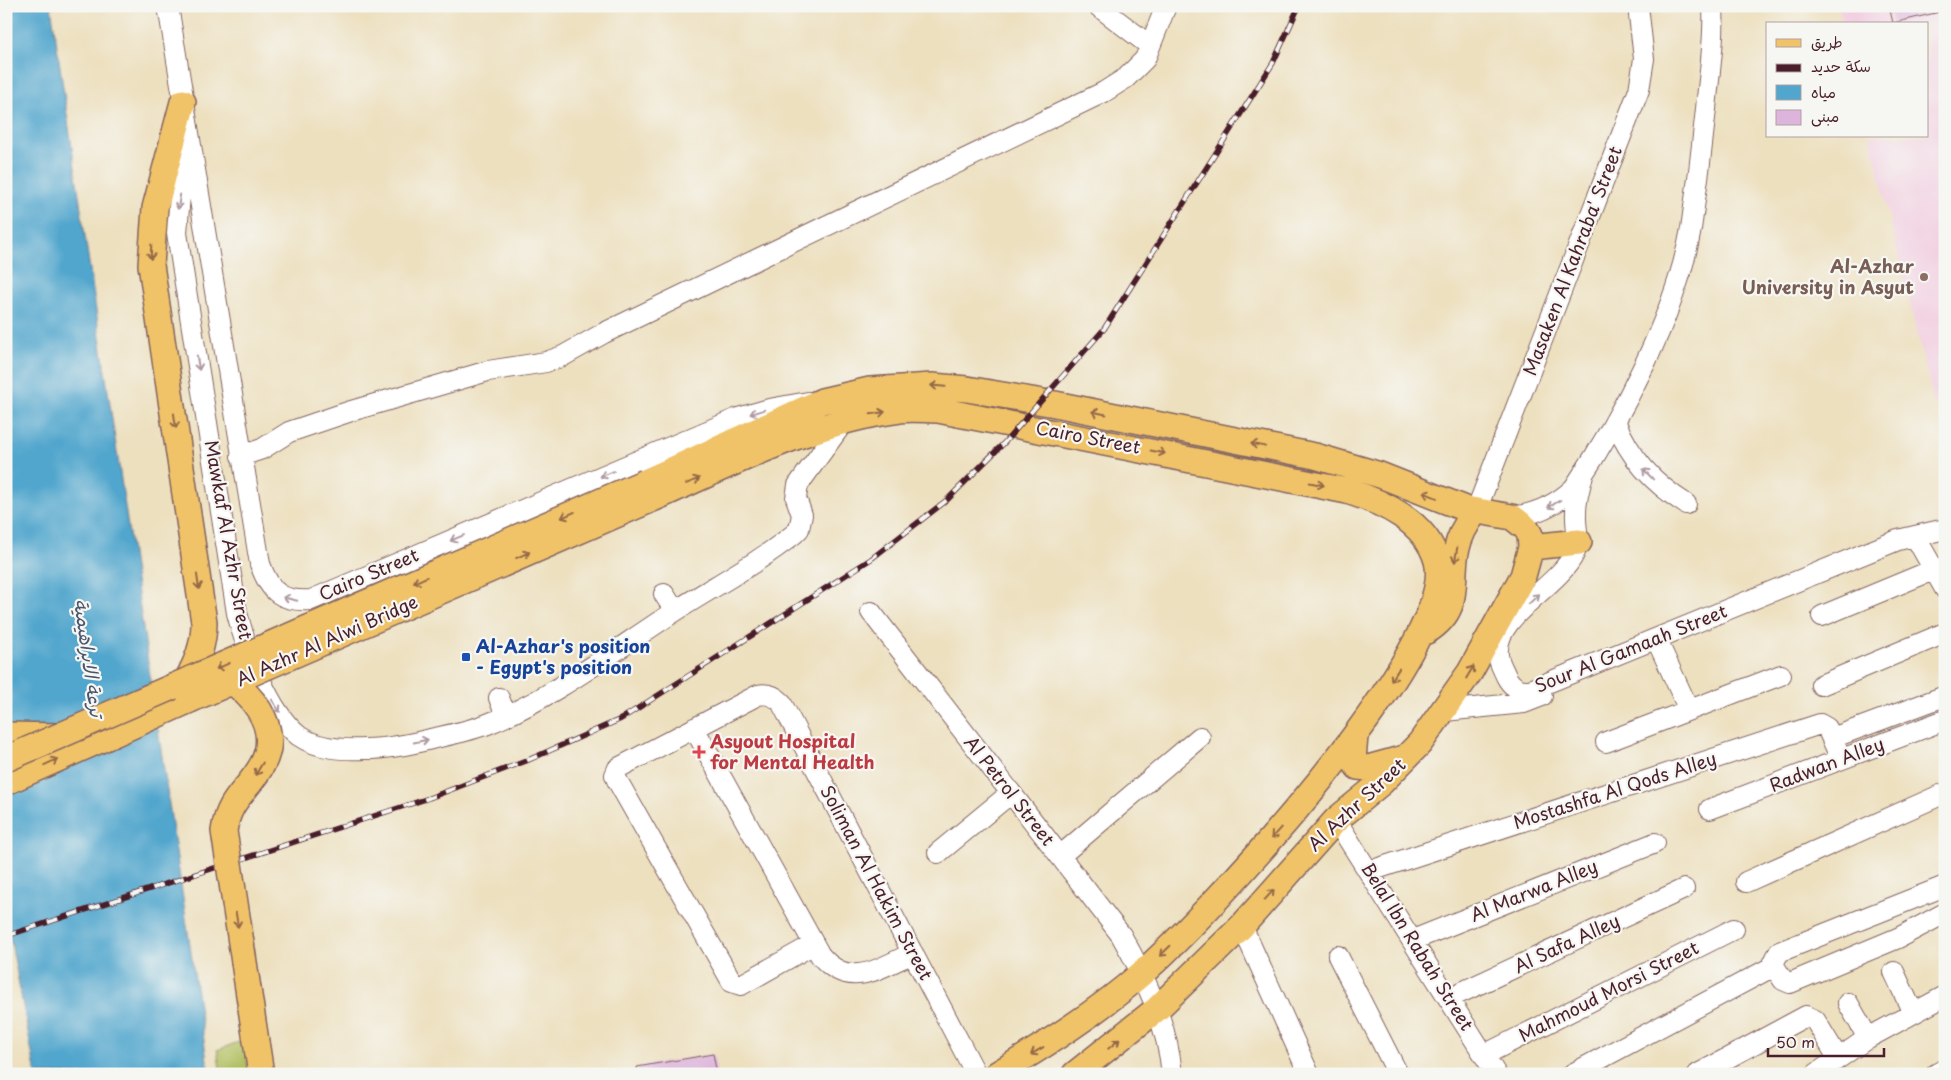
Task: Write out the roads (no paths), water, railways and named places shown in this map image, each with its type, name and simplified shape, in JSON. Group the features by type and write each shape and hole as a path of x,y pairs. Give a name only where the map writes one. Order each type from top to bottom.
{"main road":[{"path":"183,102 152,227 151,265 204,622 204,640 198,658 186,682"},
{"name":"Cairo Street","path":"647,491 822,401 870,390 900,386 932,386 997,394 1331,460 1380,475 1476,511"},
{"name":"Cairo Street","path":"647,491 813,429 845,420 902,409 938,410 1308,482 1371,498 1387,506 1418,530 1431,547 1437,562 1436,592 1421,634"},
{"name":"Al Azhr Al Alwi Bridge","path":"6,759 186,682 647,491"},
{"name":"Al Azhr Al Alwi Bridge","path":"6,782 233,682 647,491"},
{"path":"1421,634 1437,624 1448,609 1454,592 1454,565 1458,546 1465,527 1476,511 1512,518 1526,528 1530,535 1531,547 1579,542"},
{"name":"Al Azhr Street","path":"1075,1074 1157,1008 1242,926 1336,820 1367,795 1409,756 1444,711 1470,672 1523,576 1531,547"},
{"name":"Al Azhr Street","path":"997,1074 1064,1034 1142,973 1217,899 1292,814 1355,736 1421,634"},
{"path":"233,682 246,692 260,709 266,726 267,751 263,764 232,803 226,816 224,831 261,1074"},
{"path":"6,735 60,736"},
{"path":"1355,736 1353,760 1358,767 1368,768 1409,756"},
{"path":"1292,814 1308,812 1327,804 1335,808 1336,820"}],"street":[{"name":"Cairo Street","path":"168,6 260,564 266,582 281,596 294,601 311,600 738,418 778,407 822,401"},
{"path":"1098,6 1149,45"},
{"path":"241,456 262,449 289,432 351,411 488,371 546,362 563,356 604,333 1104,92 1126,78 1144,59 1166,6"},
{"name":"Masaken Al Kahraba' Street","path":"1476,511 1639,90 1644,59 1638,6"},
{"path":"1512,518 1540,511 1553,505 1574,488 1615,421 1659,330 1678,276 1690,230 1701,160 1711,57 1713,6"},
{"name":"Mawkaf Al Azhr Street","path":"192,155 180,195 177,233 237,613 244,640 262,683 287,723 300,736 324,747 346,750 382,749 425,741 489,724 503,707 540,698 794,534 801,522 802,515 796,498 798,484 845,420"},
{"path":"1615,421 1628,448 1647,474 1686,504"},
{"path":"1579,542 1576,512 1584,472"},
{"name":"Sour Al Gamaah Street","path":"1579,542 1568,565 1560,575 1512,620 1499,640 1498,656 1509,682 1520,690 1530,690 1898,540 1916,538 1945,529"},
{"path":"1916,538 1945,589"},
{"name":"Sour Al Gamaah Street","path":"1444,711 1524,703 1902,548 1916,538"},
{"path":"1822,616 1933,570"},
{"path":"664,594 675,611"},
{"name":"Al Petrol Street","path":"871,612 1121,935 1142,973 1157,1008 1170,1055 1172,1074"},
{"path":"1822,685 1945,633"},
{"path":"1660,647 1689,710"},
{"path":"1606,742 1781,675"},
{"name":"Soliman Al Hakim Street","path":"694,728 758,695 772,695 781,702 976,1074"},
{"path":"1841,759 1832,738 1945,696"},
{"name":"Radwan Alley","path":"1710,809 1945,720"},
{"name":"Mostashfa Al Qods Alley","path":"1370,871 1820,724 1826,726 1832,738"},
{"path":"814,944 740,985 732,982 615,775 618,768 694,728 814,944 829,967 836,971 853,975 870,972 912,953"},
{"path":"1060,856 1200,737"},
{"path":"938,853 1011,793"},
{"path":"1746,882 1945,793"},
{"name":"Belal Ibn Rabah Street","path":"1336,820 1370,871 1496,1074"},
{"name":"Al Marwa Alley","path":"1412,940 1655,843"},
{"path":"1943,918 1790,983 1783,980 1774,966 1773,960 1779,952 1945,886"},
{"name":"Al Safa Alley","path":"1449,998 1684,889"},
{"path":"1242,926 1309,1074"},
{"name":"Mahmoud Morsi Street","path":"1484,1054 1734,929"},
{"path":"1338,956 1398,1074"},
{"path":"1572,1074 1774,966"},
{"path":"1894,972 1913,1013"},
{"path":"1816,1074 1868,1038 1945,996"},
{"path":"1848,1003 1868,1038"},
{"path":"1698,1074 1806,1016 1815,1020 1838,1058"},
{"path":"1936,1074 1945,1069"}],"water":[{"name":"ترعة الابراهيمية","path":"6,6 51,6 209,1074 36,1074 6,916"}],"railway":[{"path":"6,936 429,798 526,761 621,719 871,559 947,500 1005,442 1104,329 1273,63 1299,6"}],"place":[{"name":"Al-Azhar University in Asyut","path":"1924,277"},
{"name":"Al-Azhar's position - Egypt's position","path":"466,657"},
{"name":"Asyout Hospital for Mental Health","path":"699,752"}]}
